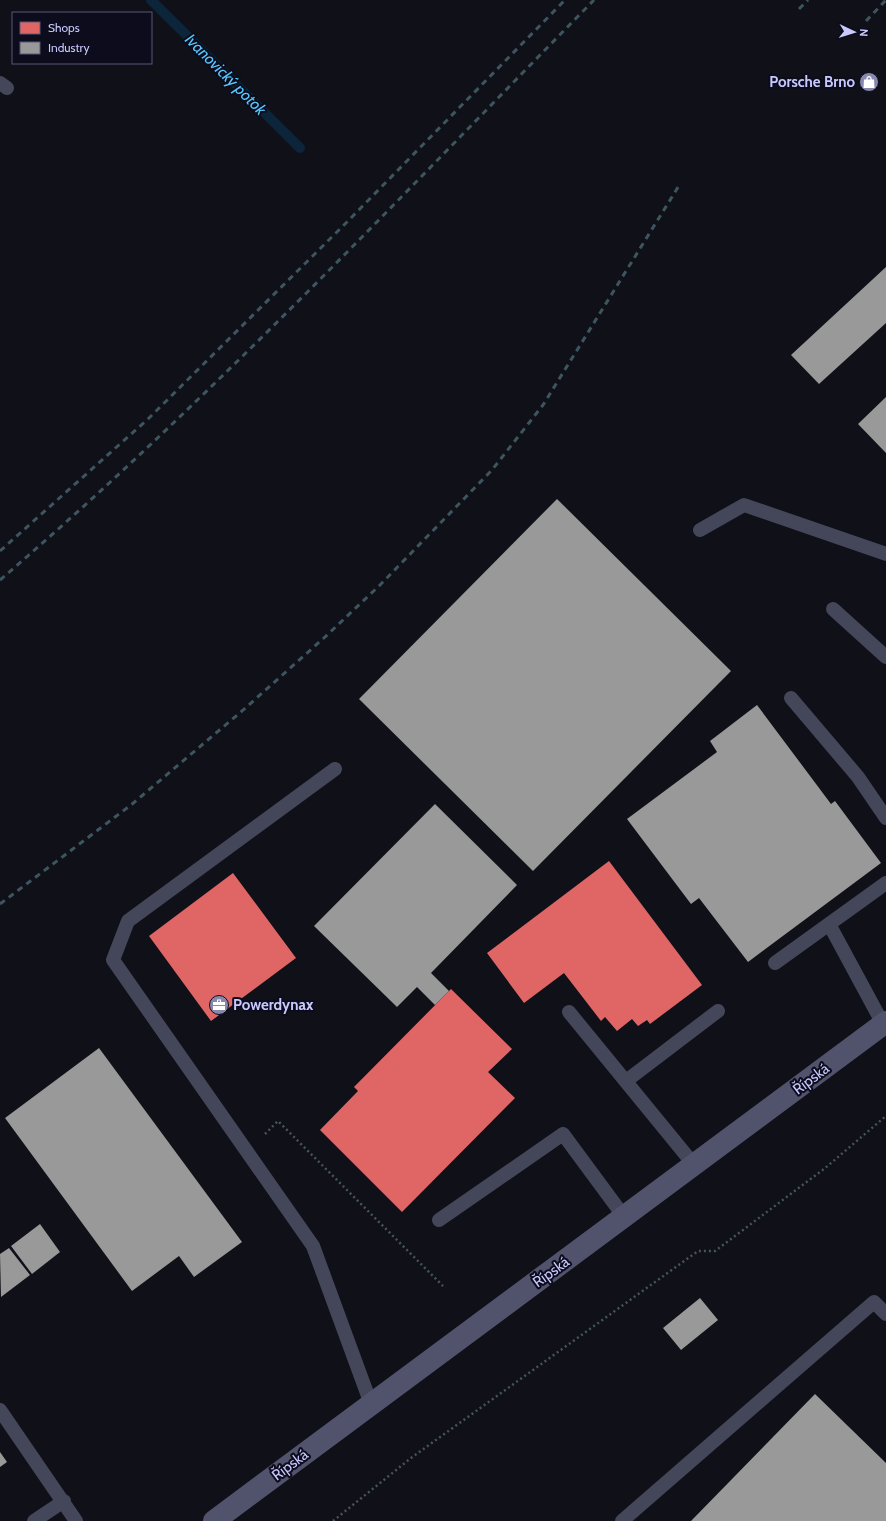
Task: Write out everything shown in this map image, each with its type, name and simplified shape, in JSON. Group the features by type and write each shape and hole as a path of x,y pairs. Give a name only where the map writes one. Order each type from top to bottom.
{"street":[{"name":"Řípská","path":"214,1521 625,1218 885,1023"}],"lane":[{"path":"700,530 744,505 886,554"},
{"path":"833,609 886,657"},
{"path":"791,698 858,777 886,818"},
{"path":"335,769 128,921 113,960 313,1246 371,1404"},
{"path":"775,963 886,883"},
{"path":"829,924 885,1023"},
{"path":"626,1081 718,1011"},
{"path":"569,1012 695,1166"},
{"path":"439,1220 563,1134 625,1218"},
{"path":"622,1521 874,1302 886,1314"},
{"path":"0,1410 64,1501 76,1521"},
{"path":"34,1521 64,1501"}],"path":[{"path":"333,1521 411,1458 698,1252 715,1250 824,1169 886,1116"},
{"path":"247,1151 278,1121 443,1286"}],"building: Shops":[{"path":"609,861 702,985 650,1024 647,1020 638,1026 632,1019 617,1031 605,1017 601,1021 564,973 524,1003 487,953"},
{"path":"233,873 296,958 211,1021 149,936"},
{"path":"451,989 512,1049 488,1072 515,1098 402,1212 320,1130 358,1091 354,1087"}],"building: Industry":[{"path":"886,267 886,323 819,384 791,355"},
{"path":"886,397 886,453 858,424"},
{"path":"557,499 731,671 533,871 359,699"},
{"path":"757,705 831,804 835,801 881,863 748,962 699,898 691,904 627,819 717,752 710,741"},
{"path":"435,804 517,885 431,973 449,991 435,1005 417,987 397,1007 314,926"},
{"path":"99,1048 242,1242 194,1277 179,1256 132,1291 5,1118"},
{"path":"40,1224 60,1252 32,1274 11,1246"},
{"path":"9,1248 30,1275 1,1297 0,1254"},
{"path":"700,1298 718,1320 681,1350 663,1328"},
{"path":"815,1394 886,1463 886,1521 691,1521"},
{"path":"0,1452 7,1462 0,1467"}],"waterway":[{"name":"Ivanovický potok","path":"151,0 300,148"}],"railway":[{"path":"0,551 148,419 346,223 565,0"},
{"path":"0,580 154,441 229,369 376,223 594,0"},
{"path":"799,9 808,0"},
{"path":"866,21 886,0"},
{"path":"0,904 131,805 242,711 325,637 380,585 492,470 543,405 680,184"}],"place":[{"name":"Porsche Brno","path":"869,82"},
{"name":"Powerdynax","path":"219,1005"}]}
